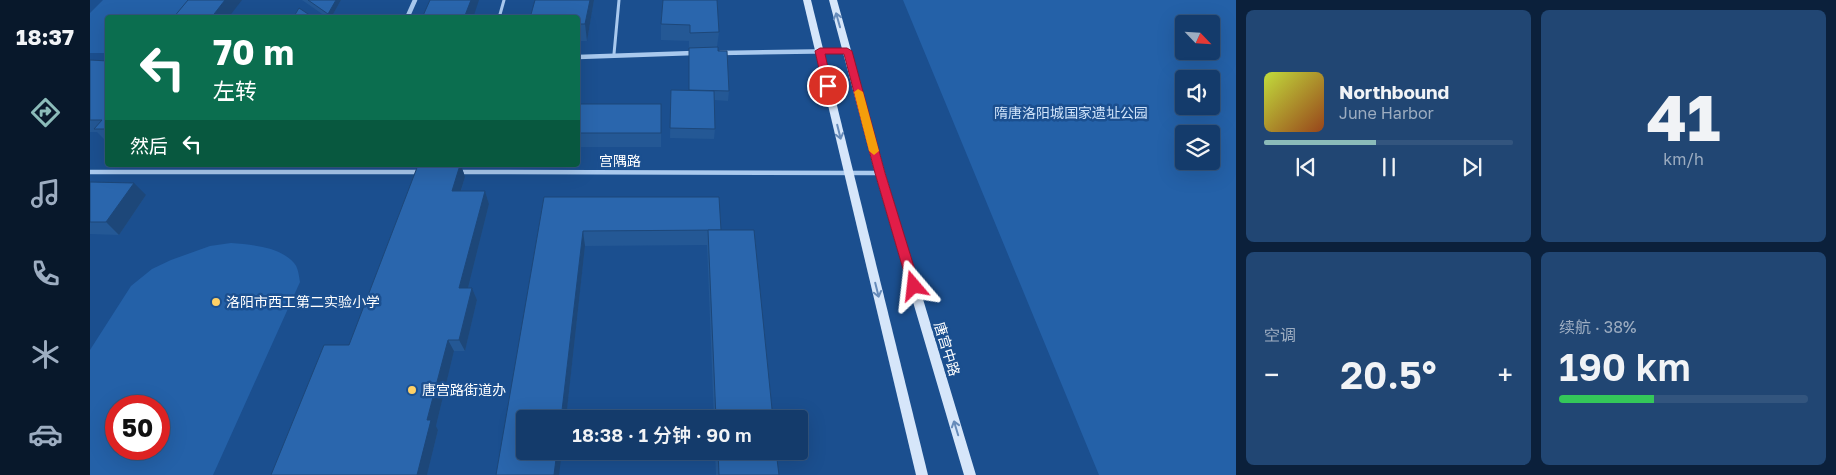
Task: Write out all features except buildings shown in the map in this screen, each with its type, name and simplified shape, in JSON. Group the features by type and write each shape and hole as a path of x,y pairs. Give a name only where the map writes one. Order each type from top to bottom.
{"main road":[{"path":"807,0 922,475"},
{"name":"唐宫中路","path":"833,0 880,173 970,475"}],"street":[{"path":"408,15 415,0"},
{"path":"712,53 847,51"},
{"path":"580,56 702,53"},
{"path":"90,172 430,172"},
{"name":"宫隅路","path":"450,172 880,173"}],"lane":[{"path":"500,15 504,0"},
{"path":"614,54 619,0"}],"green space":[{"path":"103,0 206,0 194,15 105,15 105,53 90,53 90,13"},
{"name":"隋唐洛阳城国家遗址公园","path":"903,0 1236,0 1236,475 1099,475"},
{"path":"231,243 256,246 273,250 288,257 297,269 300,282 213,475 90,475 90,350 131,286 152,269 210,246"}],"slow traffic":[{"path":"858,92 874,151"}],"place":[{"name":"洛阳市西工第二实验小学","path":"216,302"},
{"name":"唐宫路街道办","path":"412,390"}],"route":[{"path":"828,86 820,51 847,51 880,173 914,286"}]}
